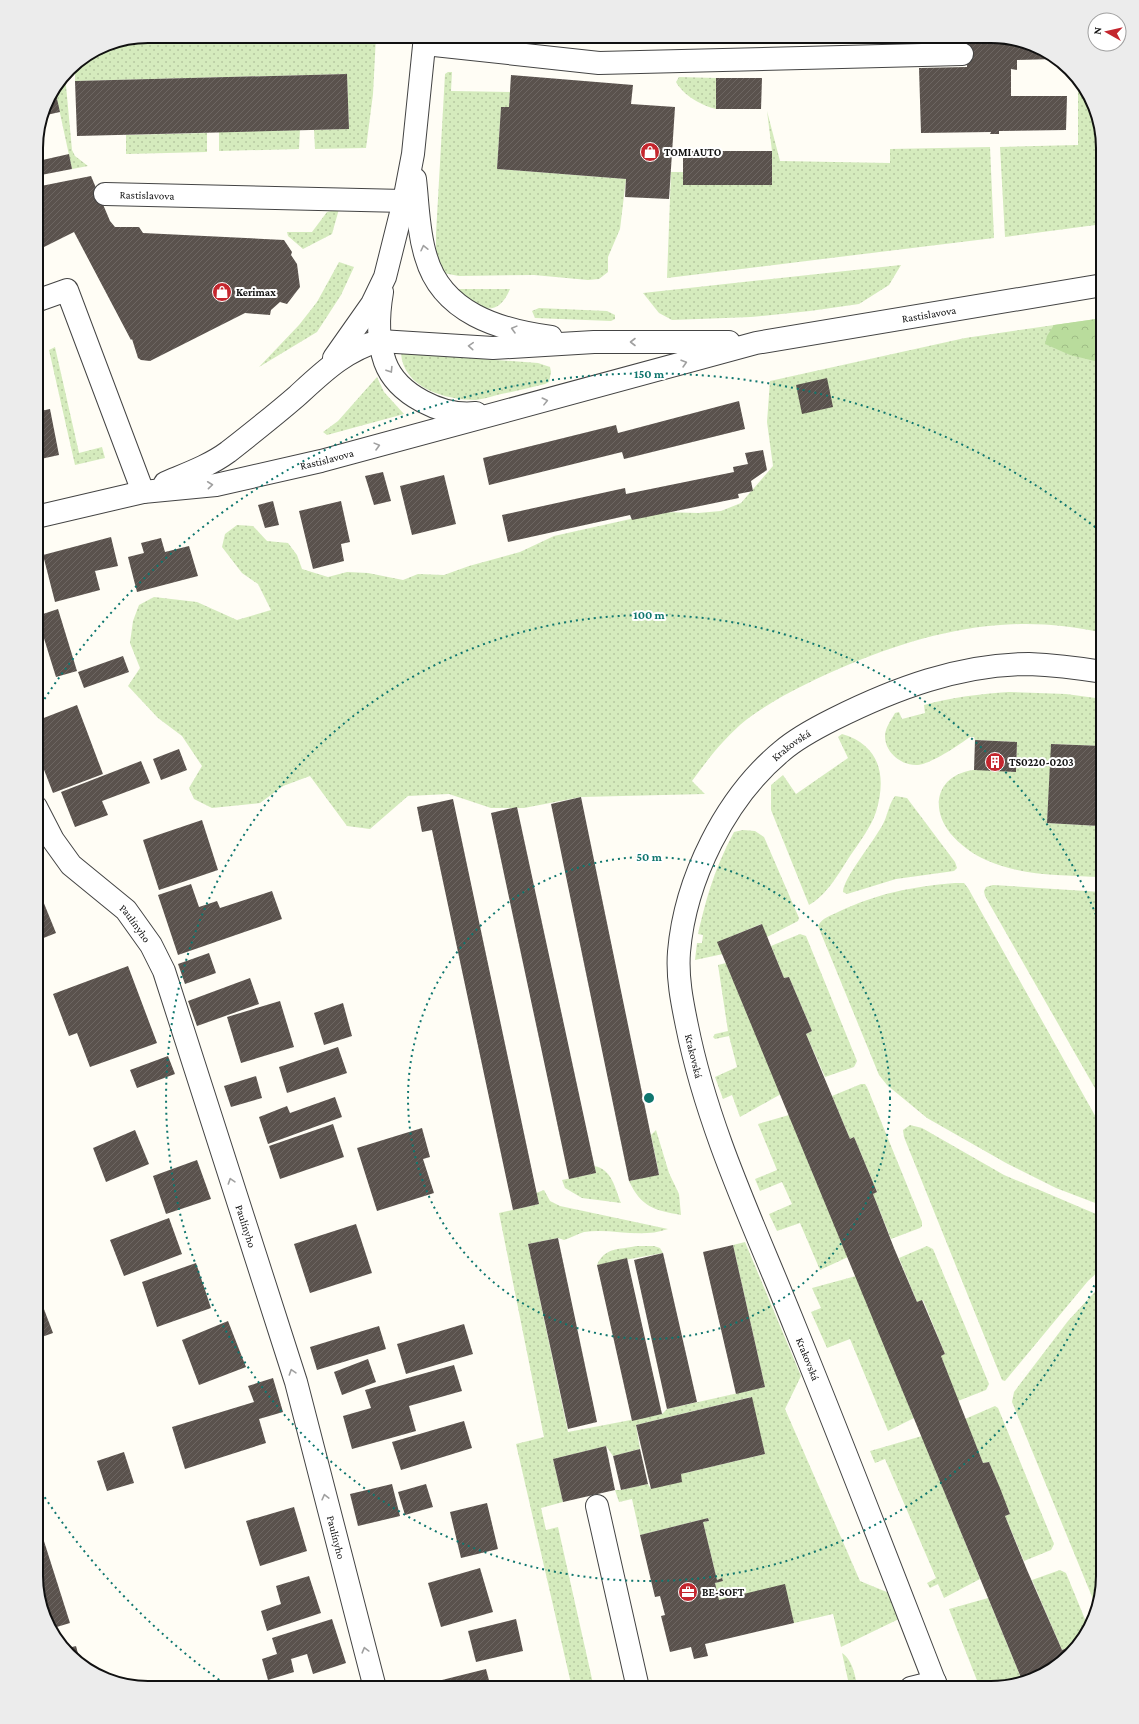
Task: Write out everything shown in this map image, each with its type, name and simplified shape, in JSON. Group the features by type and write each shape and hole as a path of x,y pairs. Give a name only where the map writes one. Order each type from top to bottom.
{"street":[{"name":"Rastislavova","path":"425,43 413,154 404,201 385,277 379,309 380,341 386,363 392,374 409,392 424,402 452,413 467,414 507,410"},
{"path":"448,43 599,63 962,54"},
{"name":"Rastislavova","path":"413,154 420,225 426,258 432,272 452,302 477,317 505,327 539,336 594,342"},
{"name":"Rastislavova","path":"105,194 404,201"},
{"name":"Rastislavova","path":"322,372 347,341 372,304 385,277"},
{"name":"Rastislavova","path":"43,515 143,492 216,484 263,474 400,440 756,342 1096,286"},
{"path":"43,299 67,290 143,492"},
{"name":"Rastislavova","path":"143,492 197,469 226,453 296,396 322,372 354,350 380,341 493,348 594,342 756,342"},
{"name":"Krakovská","path":"934,1681 814,1372 717,1134 692,1053 680,995 679,952 686,911 699,868 721,825 761,770 784,749 819,727 903,688 975,669 1026,664 1069,666 1096,671"},
{"name":"Paulínyho","path":"43,821 52,840 71,864 126,910 151,945 164,971 296,1382 373,1681"},
{"path":"597,1506 636,1681"}],"green space":[{"path":"376,43 373,94 366,148 315,149 314,130 349,129 347,74 75,81 75,73 96,57 114,49 135,44"},
{"path":"452,72 451,91 510,92 509,107 501,107 497,169 626,179 620,229 608,257 608,272 599,279 588,280 534,275 459,276 443,273 436,253 436,234 445,74"},
{"path":"679,77 716,78 716,109 699,103 683,91 676,82"},
{"path":"66,83 72,150 75,156 88,166 72,169 57,97"},
{"path":"1078,90 1088,108 1095,135 1096,225 1005,237 1000,147 1078,145"},
{"path":"767,111 780,161 890,163 890,149 990,147 994,238 667,278 671,172 683,172 683,185 772,185 772,151"},
{"path":"300,130 299,149 219,151 219,132"},
{"path":"207,133 207,152 126,154 126,135"},
{"path":"339,209 332,234 303,249 288,236 287,232 312,232 327,212"},
{"path":"339,262 354,267 341,295 317,332 259,367 299,325 317,302"},
{"path":"901,265 889,285 859,304 810,311 751,317 672,320 659,313 643,293"},
{"path":"451,289 510,289 504,300 497,306 490,309 475,305"},
{"path":"539,308 607,311 615,315 615,319 611,321 535,318 532,311"},
{"path":"1096,319 1096,632 1070,627 1038,624 974,628 912,642 850,664 809,682 783,696 758,711 738,727 717,749 692,781 705,794 581,797 524,808 491,808 449,794 408,796 370,829 347,826 310,776 283,786 260,803 212,808 194,799 189,788 202,766 182,736 158,718 128,686 140,668 130,643 133,621 139,605 154,597 197,602 237,620 271,610 258,584 242,573 222,547 225,534 237,525 253,526 267,541 288,543 297,555 302,569 328,577 347,572 368,573 403,580 418,574 444,575 469,566 520,552 554,536 662,512 698,513 721,511 741,503 773,466 767,422 770,381 965,338"},
{"path":"1096,319 1096,361 1070,355 1045,344 1047,336 1054,325"},
{"path":"55,347 79,453 102,447 105,458 75,465 49,350"},
{"path":"401,353 538,363 550,367 551,372 549,382 545,384 479,400 452,398 428,390 418,383 409,375 404,365"},
{"path":"377,377 384,392 404,414 327,435 323,432 338,421"},
{"path":"1009,692 1066,694 1096,698 1096,746 1052,744 1047,823 1096,826 1096,877 1041,874 1000,865 986,860 967,849 950,833 944,823 940,812 939,803 940,793 945,785 952,778 961,773 978,769 1016,772 1017,742 975,740 974,737 970,737 938,758 918,765 912,765 901,761 891,753 888,748 885,733 888,724 895,713 899,712 902,719 925,713 924,705 966,696"},
{"path":"842,734 855,739 865,746 872,754 880,774 881,786 879,799 874,818 861,840 827,890 809,905 771,810 771,785 783,775 796,794 848,758 838,737"},
{"path":"895,796 907,798 955,862 957,868 954,871 896,879 847,894 843,892 848,878 884,822"},
{"path":"743,830 755,831 764,837 799,918 798,921 767,937 761,924 718,942 723,954 695,960 697,943 702,943 703,935 698,934 708,894 727,845 734,832"},
{"path":"964,883 968,888 1096,1117 1096,1203 1056,1188 1006,1163 927,1118 887,1085 879,1075 818,926 829,916 853,905 895,892 924,887"},
{"path":"993,885 1096,892 1096,1090 985,896 984,891 986,887"},
{"path":"800,934 806,936 857,1061 854,1067 825,1077 806,1034 812,1031 789,977 784,978 771,946"},
{"path":"726,963 781,1094 740,1117 732,1095 723,1099 715,1077 737,1067 729,1036 715,1039 713,1037 715,1034 728,1031 718,965"},
{"path":"861,1084 865,1084 867,1087 922,1222 922,1226 920,1228 891,1239 873,1194 877,1192 854,1137 850,1139 832,1096"},
{"path":"789,1115 848,1257 820,1270 800,1223 777,1231 769,1214 792,1204 782,1182 760,1191 755,1179 777,1170 758,1124"},
{"path":"910,1125 922,1128 1004,1175 1096,1214 1096,1274 1088,1281 1005,1381 1002,1380 904,1137 903,1130"},
{"path":"656,1130 669,1173 679,1194 681,1215 649,1206 638,1197 629,1181 659,1174 651,1135"},
{"path":"594,1166 605,1171 609,1175 615,1185 621,1203 582,1198 565,1188 562,1180 596,1173"},
{"path":"544,1190 550,1201 560,1206 668,1229 647,1233 605,1231 584,1232 564,1240 558,1238 528,1244 568,1432 662,1414 667,1409 765,1387 733,1245 745,1242 801,1376 785,1409 860,1581 894,1595 903,1617 841,1647 833,1614 794,1623 719,1600 715,1583 723,1581 722,1578 717,1580 703,1522 709,1521 708,1518 640,1535 632,1499 619,1502 615,1490 648,1484 651,1489 681,1474 765,1454 751,1397 636,1425 640,1449 613,1456 606,1446 553,1459 563,1502 541,1508 546,1530 558,1527 592,1681 570,1681 516,1444 544,1437 499,1213 539,1204 536,1193"},
{"path":"636,1246 654,1246 660,1248 663,1253 597,1265 600,1259 608,1252"},
{"path":"927,1246 933,1249 989,1384 986,1390 958,1401 941,1356 945,1354 923,1300 917,1302 899,1258"},
{"path":"856,1276 914,1418 888,1431 850,1339 827,1348 811,1312 821,1308 812,1288"},
{"path":"1096,1291 1096,1576 1093,1599 1012,1402 1014,1392 1068,1321"},
{"path":"995,1406 998,1408 1054,1544 1051,1550 1024,1561 1005,1516 1010,1514 989,1462 983,1463 965,1419"},
{"path":"922,1436 980,1579 944,1598 938,1584 930,1588 927,1583 936,1578 885,1459 875,1463 870,1451"},
{"path":"1060,1570 1066,1573 1086,1621 1074,1640 1067,1648 1062,1650 1032,1580"},
{"path":"988,1598 1020,1676 1004,1680 977,1681 949,1609"},
{"path":"842,1653 851,1664 856,1681 844,1681 848,1680"}],"building":[{"path":"967,43 998,43 1011,45 1031,51 1043,57 1046,59 1017,60 1017,70 1011,69 1011,96 1067,96 1066,130 999,131 999,134 990,134 991,132 921,133 919,68 967,67"},
{"path":"347,74 349,129 77,136 75,81"},
{"path":"511,75 633,85 631,104 675,107 669,199 625,197 626,179 497,169 501,107 509,107"},
{"path":"716,78 762,78 761,109 716,109"},
{"path":"57,97 60,112 49,114"},
{"path":"683,151 772,151 772,185 683,185"},
{"path":"69,154 72,169 43,175 43,160"},
{"name":"Kerimax","path":"91,176 110,221 115,227 139,227 143,233 284,240 292,252 291,255 297,264 300,287 287,304 280,302 271,310 270,315 245,313 150,361 141,360 138,358 132,339 131,340 74,232 43,248 43,186"},
{"path":"827,378 833,407 802,414 796,385"},
{"path":"739,401 745,429 624,459 622,452 489,485 483,458 616,425 618,433"},
{"path":"50,409 59,455 43,458 43,410"},
{"path":"763,450 767,470 751,481 753,491 738,494 739,498 632,520 630,515 508,542 502,515 625,488 626,494 734,472 733,467 748,464 745,453"},
{"path":"383,472 391,501 374,505 365,476"},
{"path":"444,475 456,524 412,535 400,486"},
{"path":"273,501 279,525 265,528 258,505"},
{"path":"341,501 350,542 341,544 344,561 313,569 299,511"},
{"path":"111,537 118,566 95,571 100,590 55,602 43,555"},
{"path":"161,538 165,552 189,546 198,576 137,592 128,557 144,553 141,543"},
{"path":"58,609 77,671 56,677 43,635 43,614"},
{"path":"123,656 129,672 84,688 78,672"},
{"path":"77,705 103,774 53,793 43,767 43,718"},
{"name":"TS0220-0203","path":"975,740 1017,742 1016,772 974,770"},
{"path":"1051,744 1096,746 1096,826 1047,823"},
{"path":"179,749 187,770 161,780 153,759"},
{"path":"141,761 150,783 102,801 108,815 75,827 61,792"},
{"path":"581,797 659,1175 629,1181 551,804"},
{"path":"453,799 539,1204 513,1210 432,830 422,832 417,807"},
{"path":"517,807 596,1173 569,1179 491,813"},
{"path":"202,820 218,870 159,890 143,840"},
{"path":"191,884 199,907 217,901 220,908 272,891 282,919 178,955 158,895"},
{"path":"43,901 56,933 43,938"},
{"path":"762,924 784,978 789,977 812,1031 806,1034 850,1139 854,1137 877,1192 873,1194 894,1248 917,1302 922,1300 945,1354 941,1356 983,1463 989,1462 1000,1488 1010,1514 1005,1516 1027,1570 1062,1650 1067,1648 1055,1659 1031,1673 1020,1676 717,942"},
{"path":"209,953 216,973 185,984 178,964"},
{"path":"128,966 157,1043 90,1067 77,1033 69,1036 53,994"},
{"path":"250,978 259,1004 197,1026 188,1001"},
{"path":"280,1001 294,1047 241,1063 227,1017"},
{"path":"343,1003 352,1036 324,1045 314,1013"},
{"path":"338,1047 347,1073 287,1093 279,1067"},
{"path":"168,1056 175,1074 137,1088 130,1070"},
{"path":"256,1076 262,1098 231,1107 224,1086"},
{"path":"335,1097 342,1117 268,1144 259,1117 287,1106 290,1113"},
{"path":"333,1124 344,1157 280,1179 269,1146"},
{"path":"422,1128 430,1157 423,1159 434,1193 377,1211 357,1148"},
{"path":"135,1130 149,1164 106,1182 93,1148"},
{"path":"197,1160 211,1199 166,1214 153,1176"},
{"path":"169,1218 182,1254 124,1276 110,1240"},
{"path":"356,1224 372,1273 310,1293 294,1244"},
{"path":"558,1238 597,1422 568,1429 528,1244"},
{"path":"733,1245 765,1387 736,1394 703,1252"},
{"path":"663,1253 697,1402 667,1409 634,1260"},
{"path":"627,1258 662,1414 632,1421 597,1265"},
{"path":"196,1263 211,1308 157,1327 142,1282"},
{"path":"43,1307 53,1333 43,1337"},
{"path":"228,1321 246,1367 199,1385 182,1340"},
{"path":"464,1324 473,1354 406,1374 397,1344"},
{"path":"379,1326 386,1349 317,1370 310,1347"},
{"path":"368,1359 376,1382 342,1395 334,1372"},
{"path":"454,1365 462,1391 409,1406 416,1431 352,1449 343,1416 371,1408 365,1390"},
{"path":"273,1378 283,1412 259,1419 266,1443 185,1469 172,1427 254,1402 248,1386"},
{"path":"752,1397 765,1454 681,1474 682,1482 651,1489 636,1425"},
{"path":"464,1421 472,1448 401,1470 392,1442"},
{"path":"606,1446 615,1490 563,1502 553,1459"},
{"path":"640,1449 648,1484 621,1490 613,1456"},
{"path":"124,1452 134,1483 107,1491 97,1461"},
{"path":"392,1484 400,1516 358,1526 350,1494"},
{"path":"426,1484 433,1507 405,1515 398,1492"},
{"path":"487,1503 498,1549 461,1558 450,1512"},
{"path":"294,1507 307,1551 260,1566 246,1521"},
{"path":"708,1518 709,1521 703,1522 717,1580 722,1578 723,1581 715,1583 719,1600 785,1584 794,1623 705,1644 708,1656 694,1659 691,1647 670,1652 661,1616 665,1615 660,1596 655,1597 640,1535"},
{"path":"43,1538 70,1623 57,1627 51,1616 44,1589"},
{"path":"480,1568 493,1612 441,1627 428,1583"},
{"path":"309,1576 321,1613 267,1631 261,1611 281,1604 276,1586"},
{"path":"332,1619 346,1663 313,1674 307,1654 291,1659 294,1672 268,1680 262,1659 277,1654 272,1638"},
{"path":"516,1619 523,1651 476,1662 468,1631"},
{"path":"76,1646 78,1654 74,1650 71,1647"},
{"path":"486,1669 489,1681 438,1681"}],"place":[{"name":"TOMI AUTO","path":"650,152"},
{"name":"Kerimax","path":"222,292"},
{"name":"TS0220-0203","path":"995,762"},
{"name":"BE-SOFT","path":"688,1592"}]}
